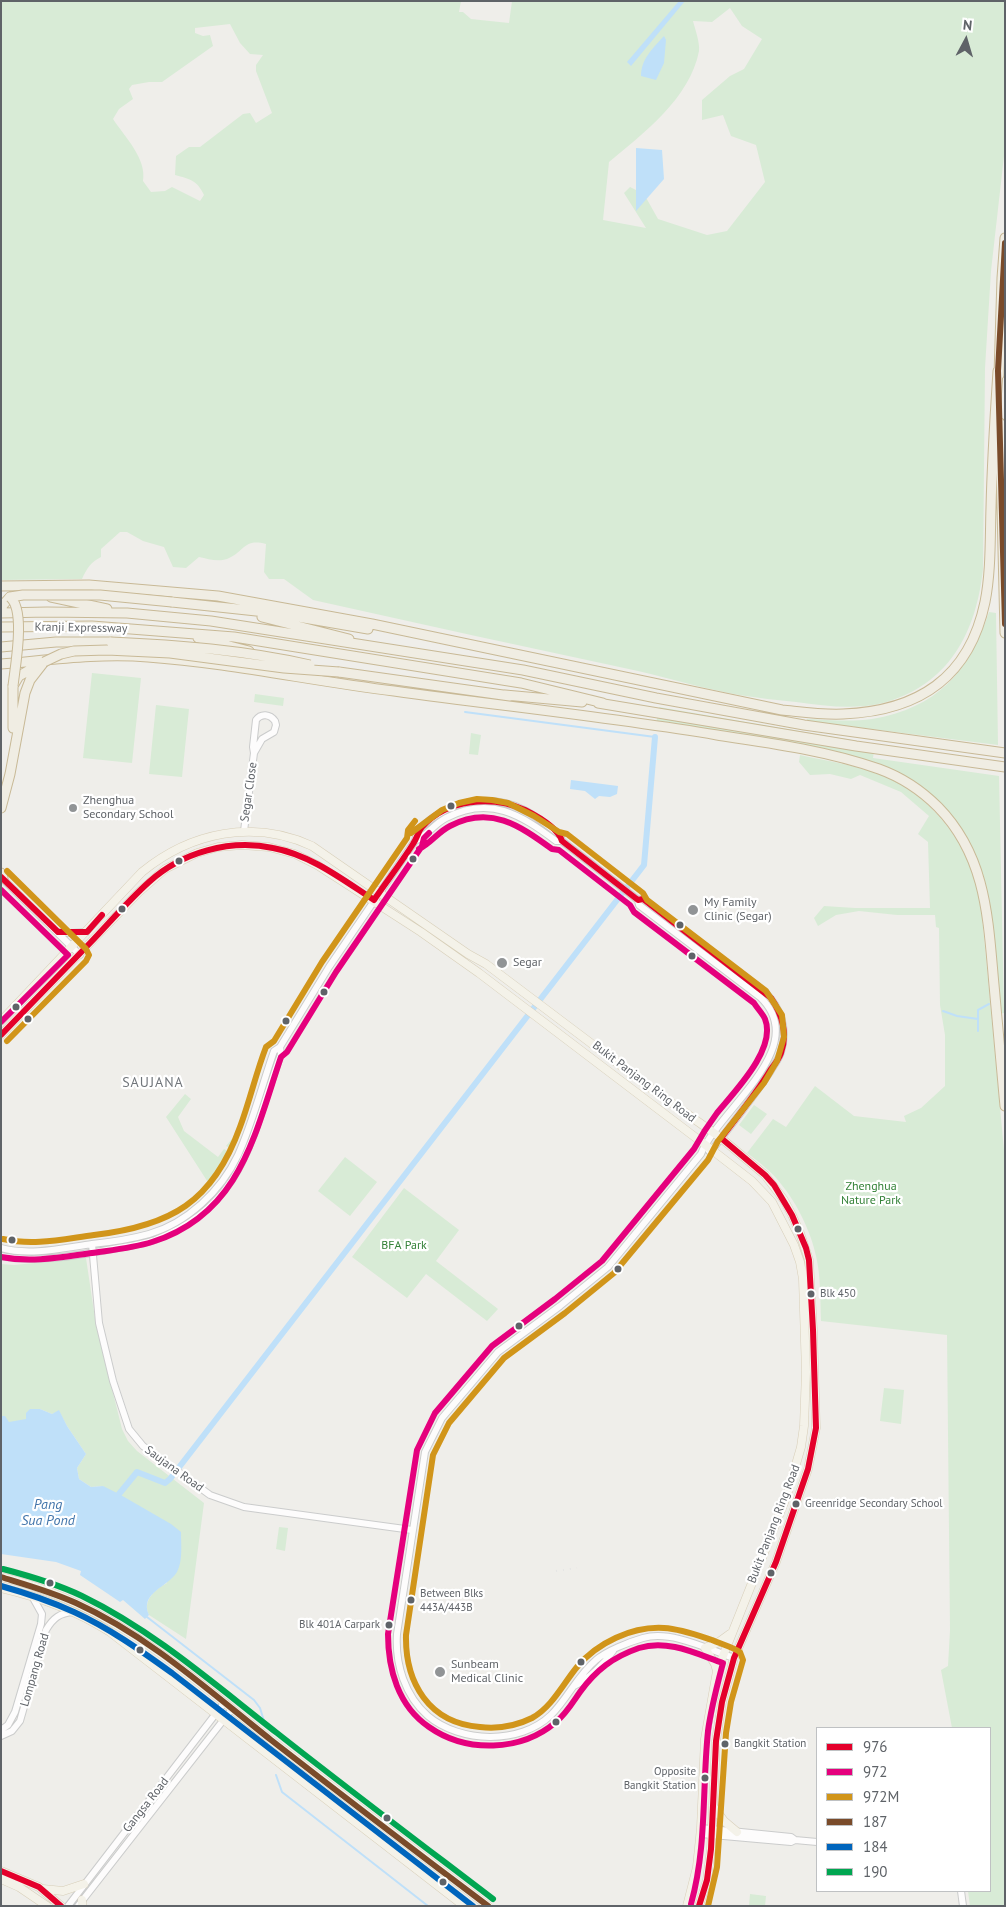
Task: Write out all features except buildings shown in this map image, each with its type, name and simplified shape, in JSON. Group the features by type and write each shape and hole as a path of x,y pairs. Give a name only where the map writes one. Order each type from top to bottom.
{"highway":[{"path":"1,586 89,585 218,596 308,611 782,710 815,714 841,714 872,712 894,707 929,691 954,669 974,636 984,603 988,567 1005,238"},
{"path":"998,371 1005,633"},
{"path":"1,586 127,613"},
{"path":"6,597 23,595 100,595 275,614 435,638"},
{"path":"6,597 1,612 127,613 211,621 523,670 656,698 804,725 1005,753"},
{"path":"6,597 14,600 18,614 13,686 13,758"},
{"path":"224,608 335,634 366,645"},
{"name":"Kranji Expressway","path":"1,627 92,626 161,631"},
{"path":"161,631 208,640 394,691"},
{"path":"161,631 234,637 521,683 603,703"},
{"path":"1,647 56,642 169,644 235,651 284,659 339,672"},
{"path":"13,686 19,676 61,654 74,651 107,650 170,653 438,685 609,714 634,721"},
{"path":"1,664 101,656 146,657 634,721 840,758 882,771 920,792 937,807 962,837 979,875 987,910 1005,1106"},
{"path":"1,808 13,758 25,693 30,680 44,662"},
{"path":"505,695 603,703 856,746 1005,767"}],"main road":[{"name":"Bukit Panjang Ring Road","path":"1,1021 142,872 164,855 203,838 227,832 244,831 275,834 300,840 333,860 468,954 486,964 649,1087 721,1138 765,1175 774,1186 784,1200 800,1233 809,1260 816,1428 808,1469 776,1562 734,1658 722,1702 716,1741 712,1832 707,1880 699,1906"},
{"name":"Bukit Panjang Ring Road","path":"1,1035 139,892 165,870 197,852 218,847 242,845 269,846 317,865 421,932 536,1016 752,1180 772,1202 788,1229 800,1262 803,1279 806,1348 804,1426 797,1465 787,1495 773,1526 766,1550 717,1671 705,1739 701,1831 696,1878 687,1906"},
{"path":"550,1028 559,1018"},
{"path":"773,1526 782,1522 787,1529"},
{"path":"1,1577 26,1583 86,1606 148,1644 488,1906"},
{"path":"1,1588 32,1596 76,1612 110,1632 464,1906"},
{"path":"717,1671 705,1648 719,1642 731,1633"},
{"path":"713,1806 724,1821 737,1832"},
{"path":"1,1871 50,1891 63,1892 84,1884"},
{"path":"1,1880 19,1887 47,1906"},
{"path":"39,1887 61,1906"},
{"path":"35,1897 40,1906"}],"street":[{"name":"Segar Close","path":"244,831 254,753 256,720 262,715 268,716 275,721 275,729 272,735 262,739 254,753"},
{"path":"1,1248 32,1251 92,1244 150,1234 177,1222 192,1212 213,1192 230,1171 238,1154 274,1051 280,1047 329,967 415,841 422,838 445,818 469,810 484,808 513,813 526,819 556,841 562,841 638,900 639,905 760,997 769,1008 776,1033 773,1050 753,1083 713,1133 701,1154 608,1267 560,1306 498,1352 442,1418 424,1452 397,1634 397,1659 404,1682 413,1700 426,1715 441,1726 464,1734 490,1737 512,1734 536,1726 550,1716 574,1686 582,1682 613,1651 637,1640 654,1636 684,1640 734,1658"},
{"path":"2,876 80,955"},
{"path":"638,900 644,899 764,992 776,1005 781,1015 784,1034 780,1054 760,1088 712,1150 701,1154"},
{"path":"58,932 87,932"},
{"path":"1,1256 33,1259 93,1253 153,1240 181,1228 196,1218 213,1204 237,1175 245,1158 281,1054 280,1047"},
{"name":"Saujana Road","path":"92,1244 100,1323 113,1381 127,1422 135,1438 143,1446 210,1495 244,1507 412,1530"},
{"name":"Lompang Road","path":"1,1730 8,1725 15,1712 41,1624 42,1614 32,1596"},
{"name":"Lompang Road","path":"1,1736 12,1730 20,1721 46,1630 58,1616 76,1612"},
{"name":"Gangsa Road","path":"68,1906 224,1703"},
{"name":"Gangsa Road","path":"81,1904 232,1709"},
{"path":"701,1831 791,1842 795,1840 816,1842"},
{"path":"712,1832 737,1832 792,1837 795,1840"},
{"path":"961,1892 962,1906"}],"green space":[{"path":"1,1 461,1 459,12 463,12 471,19 509,23 512,1 1005,1 1005,147 991,271 985,368 983,569 974,614 966,635 955,653 942,670 906,695 872,705 840,707 726,693 638,671 313,600 284,579 269,579 264,572 266,544 248,544 233,556 224,560 199,557 186,568 173,567 164,547 143,541 127,532 120,532 101,549 101,557 90,566 82,579 1,580","holes":["730,8 742,26 762,39 744,69 730,76 702,100 702,120 723,115 731,136 756,145 765,182 727,231 707,235 658,219 644,194 630,187 624,193 646,228 603,220 609,162 664,113 676,99 694,68 699,47 693,21 712,22","230,24 240,43 250,54 263,55 256,65 256,71 272,113 256,123 250,113 243,114 200,147 189,147 176,156 175,175 189,179 199,186 204,195 200,201 172,187 165,191 151,192 143,181 142,165 138,156 113,119 119,109 133,99 129,89 132,85 162,82 213,46 210,35 203,36 195,33 195,28"]},
{"path":"989,612 996,613 998,745 807,721 807,719 848,721 872,719 895,714 915,706 932,696 947,684 960,669 981,633"},
{"path":"92,673 141,678 132,763 83,758"},
{"path":"255,694 284,698 283,706 254,702"},
{"path":"156,705 189,709 182,777 149,774"},
{"path":"659,707 875,744 873,758 999,776 1004,1013 999,1014 982,875 934,798 872,769 790,751 655,730"},
{"path":"471,733 481,735 478,755 469,754"},
{"name":"Zhenghua Nature Park","path":"800,755 851,766 881,775 912,792 937,814 958,841 978,888 1005,1161 1005,1906 970,1906 968,1892 991,1892 991,1727 952,1727 941,1670 948,1666 950,1630 947,1335 821,1321 818,1264 807,1228 793,1200 781,1184 769,1171 747,1153 773,1119 786,1127 815,1086 854,1116 906,1122 904,1116 921,1108 945,1086 945,1035 940,1005 939,928 936,927 935,915 897,915 859,911 836,915 818,926 814,918 824,906 930,908 928,842 918,834 929,816 901,792 860,775 851,779 830,774 810,775 799,762"},
{"path":"185,1094 191,1099 178,1117 184,1131 218,1157 224,1149 228,1151 230,1148 226,1146 235,1135 238,1137 225,1166 211,1187 166,1117"},
{"path":"754,1105 767,1114 751,1134 739,1125"},
{"path":"345,1157 377,1182 350,1216 318,1191"},
{"name":"BFA Park","path":"404,1188 459,1230 436,1261 498,1309 487,1321 426,1274 407,1298 352,1257"},
{"path":"86,1258 96,1325 122,1429 128,1441 137,1451 204,1503 186,1639 149,1615 147,1610 148,1600 154,1592 167,1583 103,1486 91,1487 79,1479 77,1468 86,1454 59,1411 52,1414 40,1409 31,1428 1,1420 5,1416 1,1416 1,1264 14,1265"},
{"path":"884,1388 904,1390 901,1424 880,1421"},
{"path":"279,1527 288,1528 285,1551 276,1549"},
{"path":"750,1894 766,1896 765,1906 749,1906"}],"water":[{"path":"679,1 685,1 631,66 627,62"},
{"path":"664,36 666,40 664,63 656,80 641,76 645,59"},
{"path":"636,148 662,150 664,179 636,211"},
{"path":"571,780 618,786 617,794 610,797 599,796 595,799 585,791 570,789"},
{"name":"Pang Sua Pond","path":"30,1409 40,1409 52,1414 59,1410 67,1426 86,1454 77,1468 79,1479 91,1487 103,1486 119,1494 171,1524 181,1532 179,1568 173,1577 151,1596 147,1607 149,1615 145,1619 123,1600 120,1602 80,1575 81,1571 56,1562 1,1554 1,1416 5,1416 9,1422 26,1419 26,1413"}],"waterway":[{"path":"465,712 655,737"},
{"path":"119,1494 137,1472 165,1483 170,1479 644,865 655,737"},
{"path":"978,1031 978,1010 989,1004"},
{"path":"943,1011 957,1016 978,1019"},
{"path":"147,1617 254,1700 260,1708 264,1721"},
{"path":"276,1775 282,1792 428,1906"}],"railway":[{"path":"556,1571 577,1568"}],"transit line":[{"name":"187","path":"1005,243 998,371 1005,624"},
{"name":"972M","path":"411,833 442,810 459,803 477,799 508,803 534,816 559,832 567,834 643,893 647,900 766,991 782,1015 784,1037 777,1061 764,1083 718,1141 708,1160 614,1273 565,1313 504,1358 449,1423 433,1455 406,1635 410,1669 423,1698 447,1718 462,1724 487,1728 513,1725 532,1718 546,1708 585,1658 605,1644 628,1633 652,1628 689,1632 740,1652 743,1660 731,1702 726,1733 717,1867 708,1906"},
{"name":"976","path":"1,1035 134,896 149,882 176,863 207,850 224,847 240,845 273,848 287,851 313,862 374,900 414,842 422,827 444,810 457,805 484,801 512,805 541,819 552,827 562,841 638,900 643,899 771,998 783,1024 784,1039 781,1053 753,1096 721,1138 765,1175 774,1185 792,1215 806,1248 809,1260 813,1330 816,1428 808,1469 776,1562 734,1658 722,1702 716,1741 711,1849 707,1880 699,1906"},
{"name":"972","path":"419,849 446,828 465,820 478,817 491,818 516,826 552,849 559,850 630,905 634,912 754,1003 765,1019 767,1031 765,1043 752,1069 714,1117 694,1149 602,1261 492,1346 435,1413 417,1450 388,1634 388,1647 393,1673 402,1698 410,1709 429,1727 444,1735 476,1745 510,1744 542,1732 563,1715 586,1684 599,1671 613,1660 639,1648 661,1645 671,1646 723,1663 712,1705 708,1731 700,1861 691,1904"},
{"name":"972M","path":"3,1239 26,1242 48,1241 121,1231 146,1225 167,1217 186,1206 202,1192 217,1174 229,1153 244,1117 266,1047 274,1041 322,962 407,838 408,830 415,821"},
{"name":"972","path":"1,1257 47,1259 137,1246 152,1242 182,1229 206,1212 225,1191 240,1168 252,1142 281,1057 287,1052 336,972 429,833"},
{"name":"972M","path":"7,871 86,949 89,955 86,961 7,1041"},
{"name":"976","path":"1,877 58,932 87,932 102,915"},
{"name":"972","path":"1,890 68,955 1,1022"},
{"name":"190","path":"3,1569 43,1581 82,1596 134,1625 207,1677 493,1899"},
{"name":"187","path":"1,1577 49,1592 76,1603 129,1631 178,1665 325,1782 488,1906"},
{"name":"184","path":"1,1586 74,1612 100,1625 136,1648 172,1673 473,1906"},
{"name":"976","path":"1,1871 39,1887 61,1906"}],"place":[{"name":"Zhenghua Secondary School","path":"73,808"},
{"name":"My Family Clinic (Segar)","path":"693,910"},
{"name":"Segar","path":"502,963"},
{"name":"Blk 450","path":"811,1294"},
{"name":"Greenridge Secondary School","path":"796,1504"},
{"name":"Between Blks 443A/443B","path":"411,1600"},
{"name":"Blk 401A Carpark","path":"389,1625"},
{"name":"Sunbeam Medical Clinic","path":"440,1672"},
{"name":"Bangkit Station","path":"725,1744"},
{"name":"Opposite Bangkit Station","path":"705,1778"}],"district":[{"name":"SAUJANA","path":"153,1083"}]}
